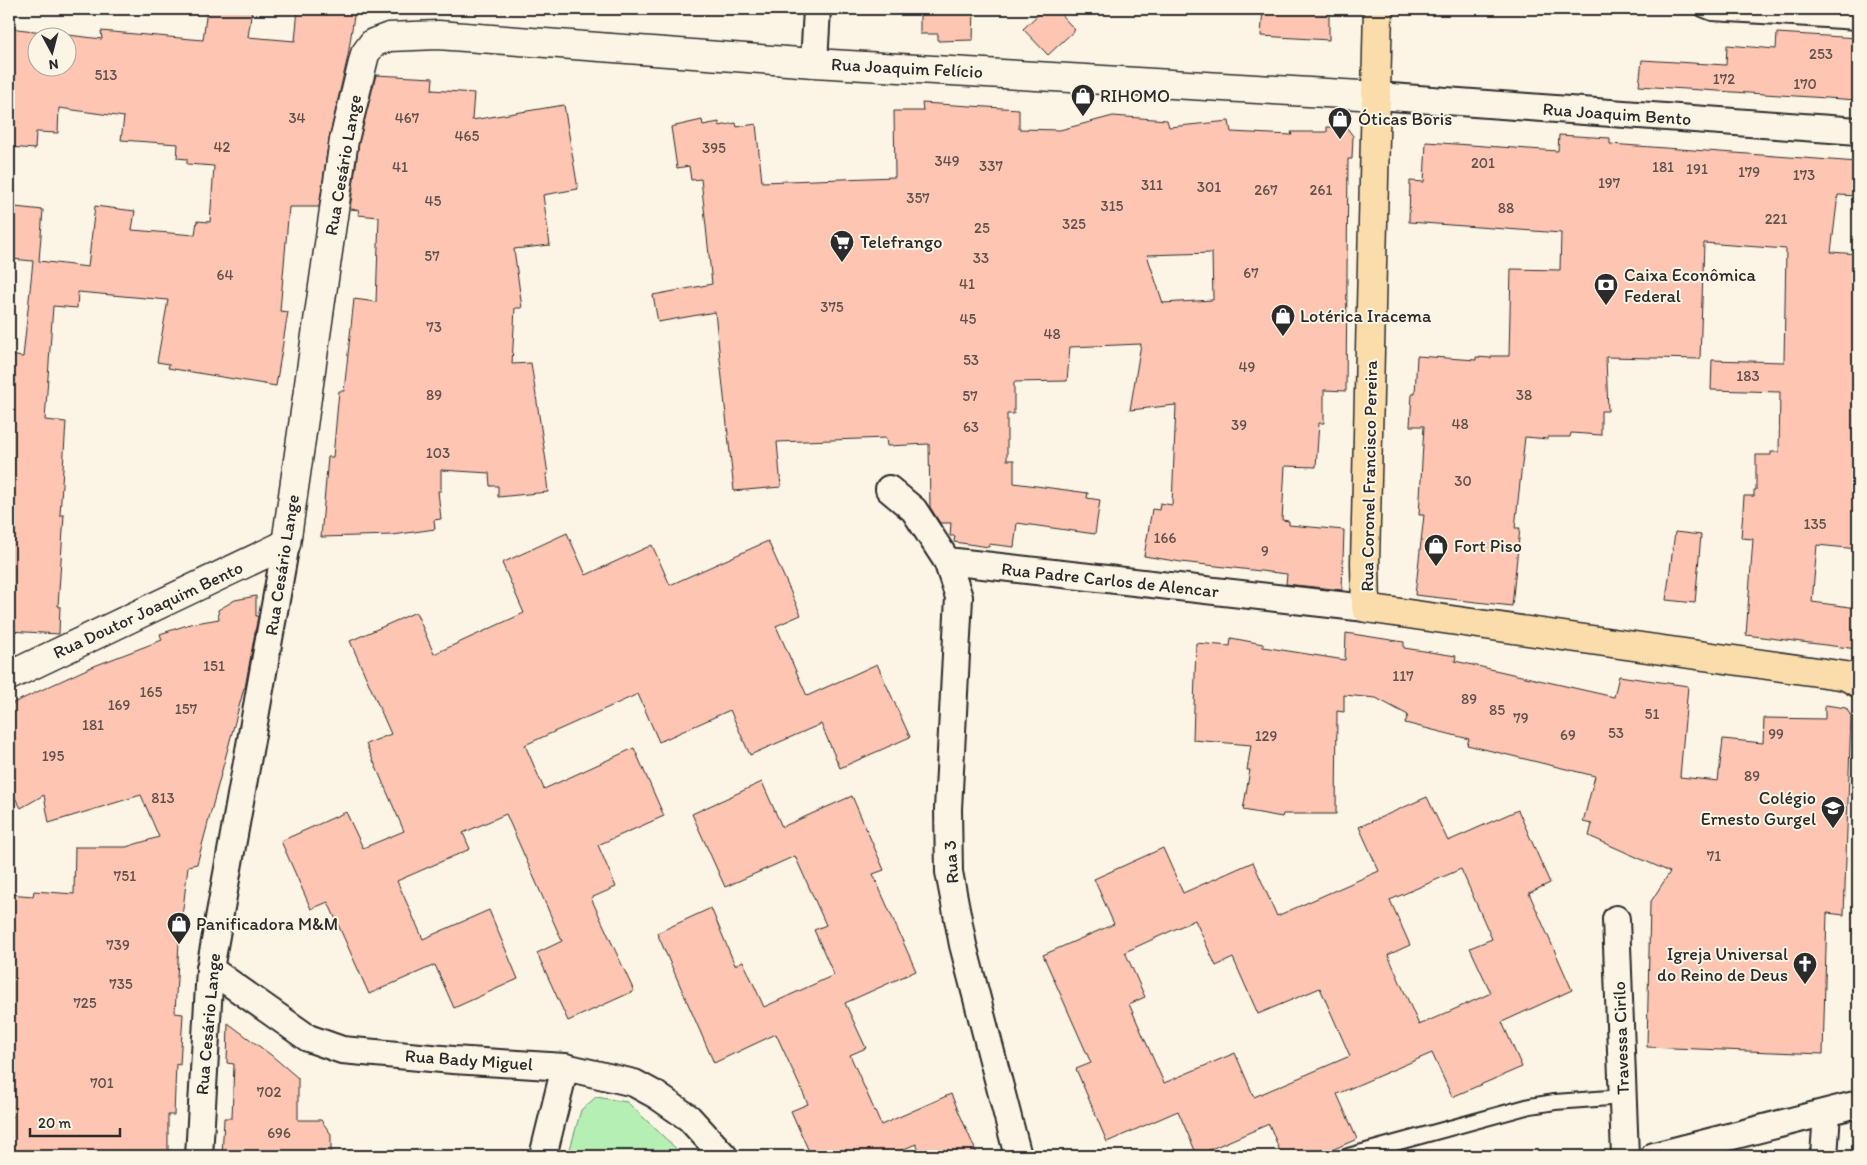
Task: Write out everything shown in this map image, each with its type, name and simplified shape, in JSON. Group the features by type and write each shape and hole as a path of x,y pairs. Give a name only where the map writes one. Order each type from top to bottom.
{"main road":[{"name":"Rua Coronel Francisco Pereira","path":"1378,9 1365,563 1366,608 1852,679"},
{"name":"Rua Joaquim Felício","path":"438,35 814,63 1376,96"},
{"name":"Rua Cesário Lange","path":"286,544 344,140 364,54 373,43 389,37 438,35"},
{"name":"Rua Doutor Joaquim Bento","path":"9,676 286,544"}],"street":[{"path":"814,63 817,9"},
{"name":"Rua Joaquim Bento","path":"1376,96 1858,131"},
{"path":"889,488 914,510 947,562"},
{"name":"Rua Cesário Lange","path":"199,1156 210,969 286,544"},
{"name":"Rua Padre Carlos de Alencar","path":"947,562 1366,608"},
{"name":"Rua 3","path":"947,562 959,597 948,809 949,872 963,945 1018,1156"},
{"name":"Travessa Cirílo","path":"1616,919 1624,1156"},
{"name":"Rua Bady Miguel","path":"210,969 308,1038 342,1050 453,1060 565,1067 634,1084 656,1095 689,1118 724,1156"},
{"path":"543,1156 565,1067"},
{"path":"1654,1156 1858,1104"},
{"path":"1824,1156 1827,1113"}],"lane":[{"path":"1702,9 1712,14 1858,22"},
{"path":"1348,1156 1530,1106 1555,1102 1623,1097"}],"green space":[{"path":"596,1097 627,1102 684,1156 568,1156 581,1110"}],"building":[{"path":"207,9 252,9 248,37 295,41 298,9 355,9 348,56 329,138 319,207 289,207 280,311 288,312 276,386 168,368 169,364 157,362 168,300 78,292 77,308 53,306 45,420 66,422 60,515 64,515 58,606 60,606 59,634 9,631 9,355 23,357 33,261 12,259 15,207 43,210 39,261 88,267 95,206 135,211 132,230 195,235 197,221 210,222 214,166 187,164 187,159 177,158 178,144 121,140 124,117 59,108 58,133 36,132 35,149 9,147 9,28 28,30 28,78 78,78 78,36 102,39 101,31 203,40"},
{"path":"920,9 974,9 973,40 938,41 938,34 920,34"},
{"path":"1044,9 1056,9 1075,30 1048,55 1023,29"},
{"path":"1263,9 1329,9 1329,40 1261,36"},
{"path":"1777,33 1858,38 1858,100 1639,86 1642,60 1726,65 1727,45 1776,49"},
{"path":"376,75 433,78 432,90 474,93 472,120 564,105 578,189 543,195 550,245 514,249 522,308 515,308 512,364 531,363 548,474 546,474 548,492 498,497 498,486 490,486 489,473 441,470 441,491 438,491 441,519 434,520 435,529 393,535 321,537 328,457 333,457 339,391 344,391 354,299 376,302 379,217 358,215 359,210 350,209 359,143"},
{"path":"922,103 1019,109 1019,129 1060,130 1113,116 1167,120 1169,127 1229,121 1231,132 1292,135 1291,132 1327,132 1327,127 1347,128 1353,136 1352,159 1348,159 1346,391 1324,390 1324,423 1319,423 1316,467 1285,466 1282,520 1289,521 1289,525 1344,530 1342,590 1286,584 1287,574 1144,556 1152,509 1159,510 1160,503 1172,505 1176,405 1130,410 1141,344 1070,347 1067,381 1014,382 1014,414 1007,414 1007,460 1014,460 1014,483 1088,493 1087,498 1100,500 1095,534 1017,523 1014,547 989,544 989,547 954,542 955,536 950,536 951,523 940,523 930,507 929,444 887,446 886,438 777,442 781,487 734,491 715,312 658,322 653,295 712,284 701,179 691,180 689,166 677,168 671,127 702,120 703,125 719,122 719,126 736,123 737,127 756,124 762,182 895,177 894,111 923,111","holes":["1212,253 1213,300 1163,303 1147,255"]},
{"path":"1559,135 1610,138 1610,144 1858,162 1858,196 1838,195 1831,252 1858,254 1858,549 1817,545 1812,602 1858,608 1857,649 1746,635 1753,539 1741,538 1744,496 1754,496 1754,490 1756,490 1756,455 1771,455 1771,452 1779,452 1780,392 1711,390 1712,360 1784,362 1786,249 1704,243 1700,359 1606,357 1608,411 1601,411 1601,435 1571,433 1570,437 1548,437 1548,439 1525,437 1515,528 1520,528 1512,606 1415,595 1424,515 1419,515 1424,426 1410,426 1412,394 1415,394 1417,356 1476,360 1476,357 1509,356 1511,269 1560,270 1561,233 1409,222 1410,181 1424,182 1426,142 1558,151"},
{"path":"1675,532 1701,535 1695,603 1666,600"},
{"path":"567,533 586,575 652,545 670,585 768,541 801,615 776,626 807,696 877,664 910,737 840,768 821,724 750,755 730,710 659,742 638,694 525,745 544,789 634,748 664,816 598,845 616,887 591,898 634,991 568,1021 537,953 562,941 506,814 463,833 470,849 397,881 423,939 489,910 518,979 454,1008 435,965 369,994 328,902 311,909 281,841 346,812 363,848 404,831 366,744 391,734 350,641 416,612 434,654 524,613 502,563"},
{"path":"256,596 256,616 258,616 245,688 197,864 188,866 179,943 175,1013 183,1014 180,1065 176,1064 174,1115 168,1115 168,1156 12,1156 12,1116 9,1116 9,894 33,896 34,891 74,894 75,847 126,847 159,837 141,795 49,823 44,795 21,808 9,788 9,705 89,668 162,640 160,634 190,624 219,619 218,610 235,600"},
{"path":"1346,633 1404,642 1404,648 1456,656 1455,661 1614,697 1619,676 1688,686 1680,777 1718,781 1723,739 1763,743 1764,718 1825,719 1825,705 1846,708 1851,716 1844,915 1827,913 1823,1054 1647,1047 1650,903 1670,872 1589,836 1592,824 1583,822 1595,776 1467,745 1469,739 1405,723 1408,715 1376,698 1344,695 1344,712 1337,711 1336,814 1283,814 1282,817 1243,810 1250,770 1247,770 1251,745 1193,740 1196,643 1230,646 1231,638 1263,644 1263,647 1345,660"},
{"path":"762,782 782,827 852,796 884,870 873,874 916,971 845,1003 866,1048 850,1055 881,1125 951,1094 978,1156 922,1156 916,1144 887,1156 811,1156 791,1111 808,1104 776,1034 714,1063 657,933 711,908 735,965 743,961 764,1007 834,975 814,930 826,925 795,856 725,887 692,814"},
{"path":"1427,797 1448,841 1518,810 1550,883 1529,893 1572,990 1502,1022 1522,1067 1452,1097 1432,1053 1337,1094 1357,1139 1318,1156 1282,1156 1269,1124 1197,1155 1178,1111 1107,1142 1076,1069 1091,1063 1043,955 1114,924 1094,879 1163,848 1183,893 1253,862 1277,916 1379,871 1359,827","holes":["1461,869 1492,939 1470,948 1491,993 1419,1025 1388,955 1410,945 1390,900","1195,920 1216,966 1233,958 1258,1014 1320,988 1350,1056 1254,1097 1235,1053 1164,1083 1129,1004 1145,997 1125,952"]},
{"path":"228,1023 298,1078 298,1120 321,1120 331,1134 331,1156 222,1156 224,1118 232,1118 234,1064 227,1063"}],"place":[{"name":"RIHOMO","path":"1083,117"},
{"name":"Óticas Boris","path":"1340,140"},
{"name":"Telefrango","path":"842,263"},
{"name":"Caixa Econômica Federal","path":"1606,306"},
{"name":"Lotérica Iracema","path":"1283,337"},
{"name":"Fort Piso","path":"1436,567"},
{"name":"Colégio Ernesto Gurgel","path":"1833,829"},
{"name":"Panificadora M&M","path":"179,945"},
{"name":"Igreja Universal do Reino de Deus","path":"1805,985"}]}
